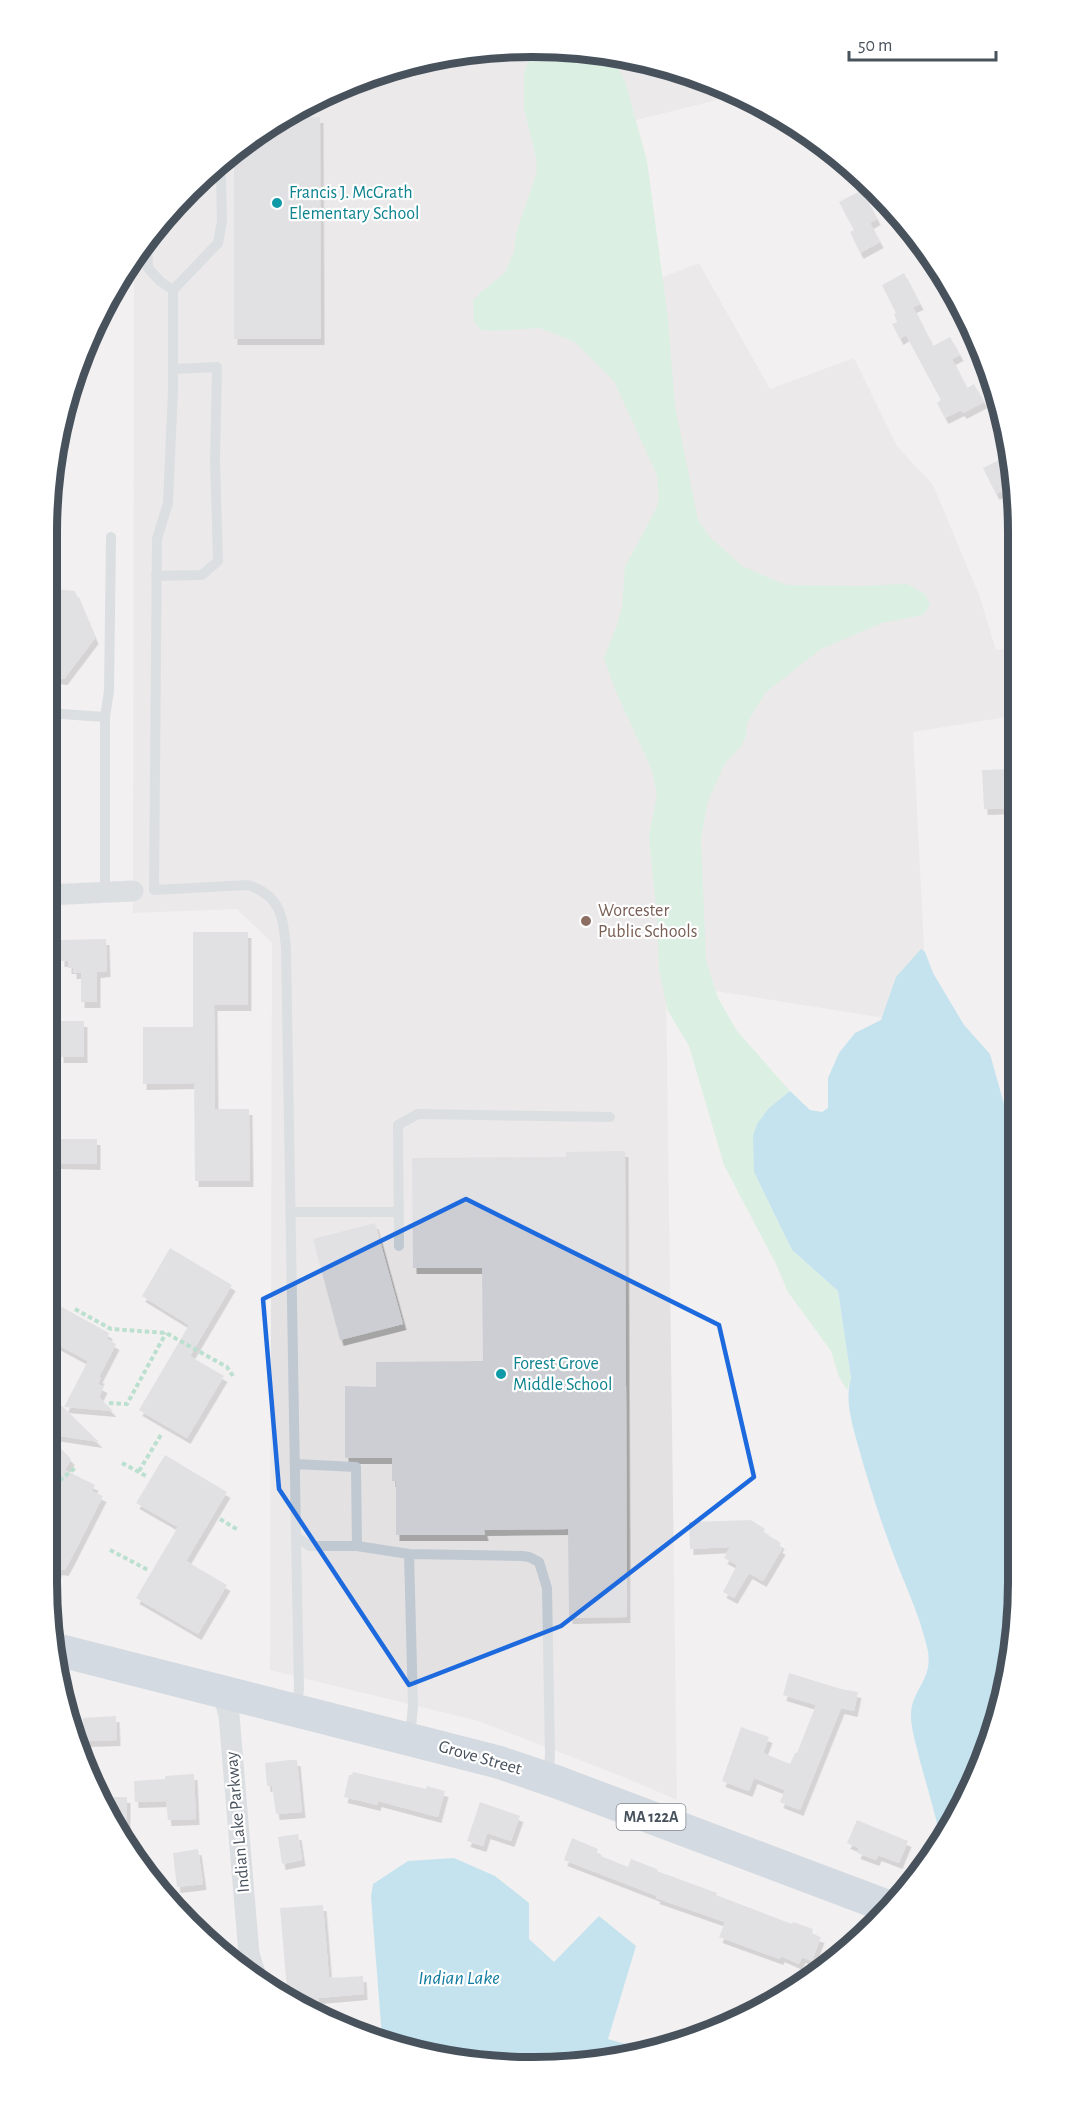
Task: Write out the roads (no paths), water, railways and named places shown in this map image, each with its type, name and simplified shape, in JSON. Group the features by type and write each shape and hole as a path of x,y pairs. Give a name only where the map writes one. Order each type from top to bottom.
{"main road":[{"name":"Grove Street","path":"63,1656 222,1692 498,1762 548,1778 882,1904"}],"street":[{"path":"57,894 143,890"},
{"name":"Indian Lake Parkway","path":"222,1692 229,1715 248,1963"}],"lane":[{"path":"219,175 221,178 222,221 218,243 173,290 173,369 168,503 157,539 143,890 248,885 267,893 281,913 286,948 299,1689 297,1711"},
{"path":"148,253 148,268 159,281 173,290"},
{"path":"156,576 202,575 218,561 215,461 217,367 173,369"},
{"path":"105,892 105,717 109,691 111,537"},
{"path":"57,714 105,717"},
{"path":"399,1246 399,1125 418,1114 610,1117"},
{"path":"291,1212 399,1212"},
{"path":"295,1464 356,1467 357,1546"},
{"path":"296,1537 310,1546 357,1546 409,1554 522,1556 539,1562 546,1588 550,1756 548,1778"},
{"path":"409,1554 413,1706 410,1738"}],"water":[{"path":"921,949 925,952 933,973 964,1025 990,1054 1008,1118 1008,1300 1006,1307 1008,1324 1008,1582 1004,1644 992,1705 983,1734 959,1792 938,1829 911,1721 912,1706 928,1668 927,1647 915,1608 877,1509 852,1423 848,1396 851,1378 838,1291 792,1250 754,1172 753,1136 757,1124 769,1108 790,1091 810,1110 822,1112 828,1108 828,1078 839,1053 855,1033 881,1020 896,977"},
{"name":"Indian Lake","path":"454,1858 495,1876 529,1903 529,1939 554,1962 599,1916 636,1946 608,2039 633,2046 564,2056 501,2056 440,2048 382,2033 371,1897 373,1884 408,1861"}],"place":[{"name":"Francis J. McGrath Elementary School","path":"277,203"},
{"name":"Worcester Public Schools","path":"586,921"},
{"name":"Forest Grove Middle School","path":"501,1374"}]}
